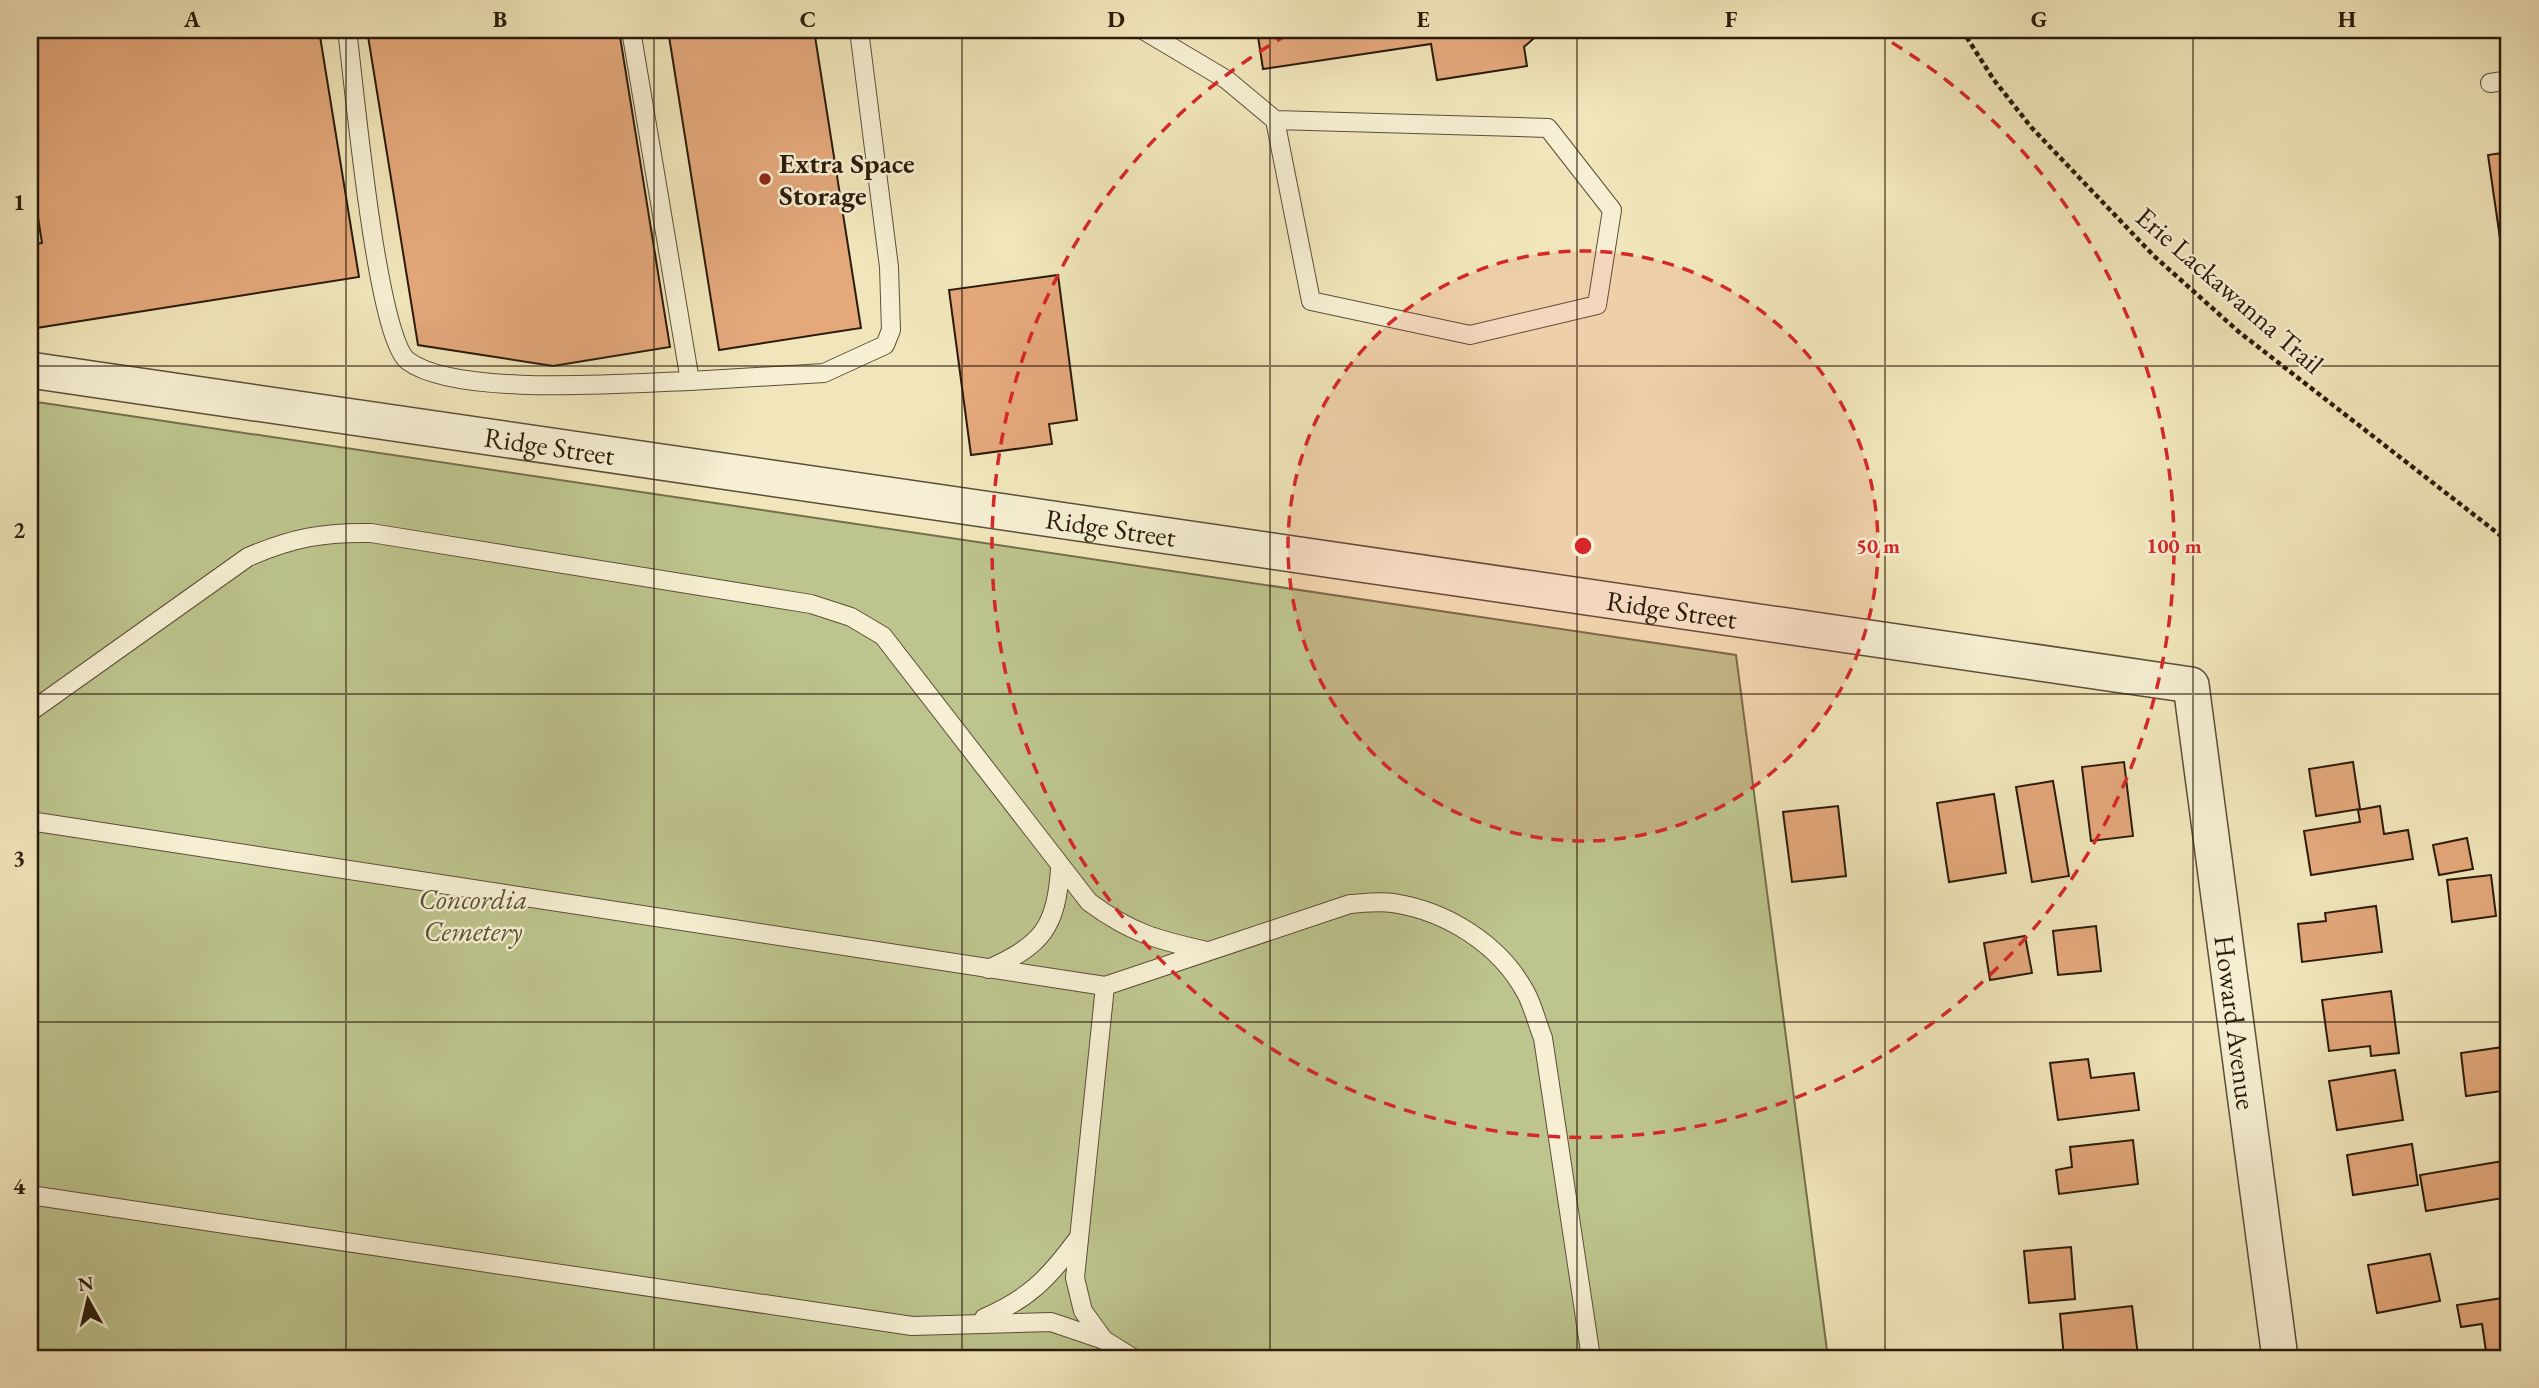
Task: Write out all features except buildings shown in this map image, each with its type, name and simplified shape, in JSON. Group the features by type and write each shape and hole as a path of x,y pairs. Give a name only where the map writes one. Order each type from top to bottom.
{"street":[{"name":"Ridge Street","path":"30,370 2191,685"},
{"name":"Howard Avenue","path":"2191,685 2280,1358"}],"lane":[{"path":"348,30 374,259 397,346 406,360 438,375 525,386 690,382 824,373 885,345 891,330 889,267 859,30"},
{"path":"631,30 690,382"},
{"path":"1143,30 1227,80 1275,120 1548,128 1612,209 1597,305 1470,335 1311,302 1275,120"},
{"path":"2490,83 2509,80"},
{"path":"30,712 248,557 284,541 327,533 371,533 811,604 851,617 883,636 1060,868 1089,902 1123,927 1161,941 1207,951"},
{"path":"30,821 1105,986 1350,904 1390,902 1431,911 1472,935 1507,962 1527,994 1542,1038 1591,1358"},
{"path":"988,969 1022,952 1038,940 1053,921 1059,899 1060,868"},
{"path":"1104,1340 1083,1311 1074,1278 1105,986"},
{"path":"30,1195 898,1324 968,1326 1012,1321 1051,1322 1104,1340 1133,1358"},
{"path":"968,1326 1023,1298 1049,1278 1076,1241"}],"path":[{"name":"Erie Lackawanna Trail","path":"1962,30 1994,80 2031,127 2154,256 2250,341 2509,542"}],"green space":[{"name":"Concordia Cemetery","path":"30,401 1736,655 1828,1358 30,1358"}],"place":[{"name":"Extra Space Storage","path":"765,179"}]}
